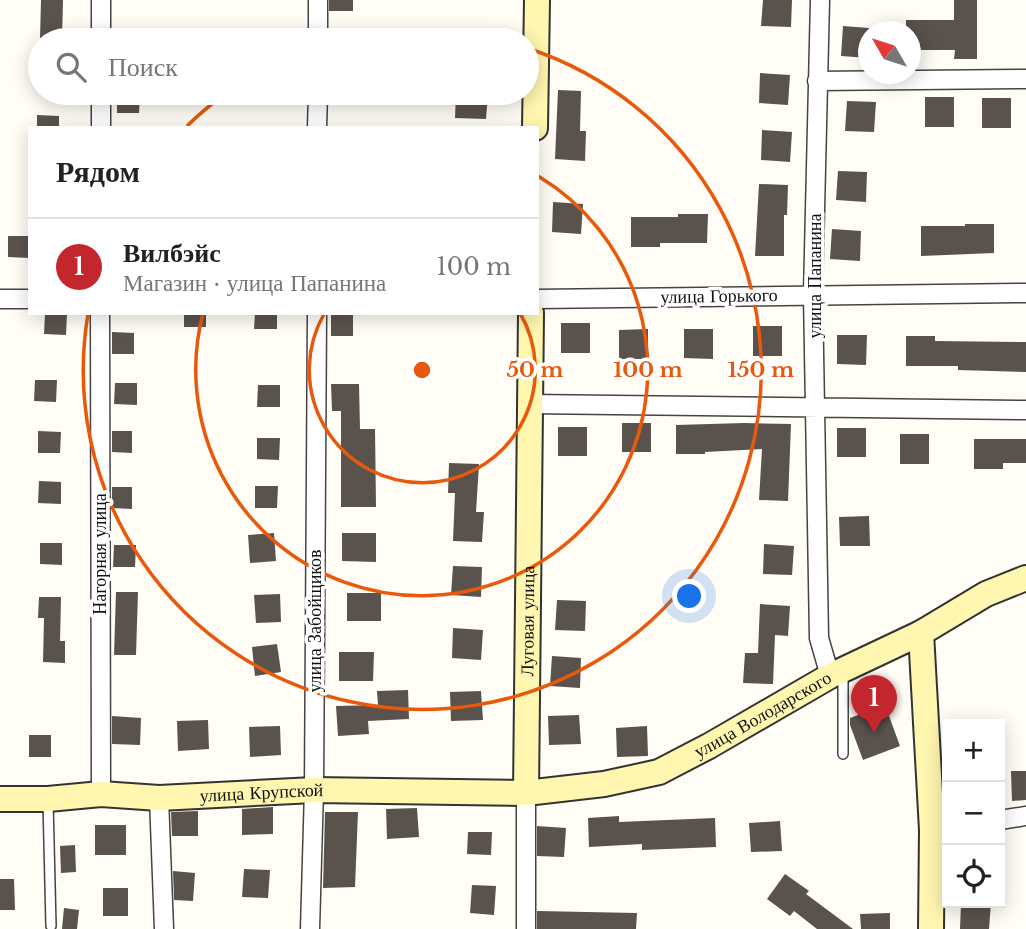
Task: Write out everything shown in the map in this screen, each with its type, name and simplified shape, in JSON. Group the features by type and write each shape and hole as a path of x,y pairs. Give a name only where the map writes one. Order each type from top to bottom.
{"main road":[{"path":"537,0 537,28"},
{"path":"535,105 535,126"},
{"name":"Луговая улица","path":"526,793 531,315"},
{"name":"улица Володарского","path":"526,793 604,784 659,772 837,673 921,633 986,594 1026,578"},
{"path":"921,633 940,828 931,929"},
{"name":"улица Крупской","path":"0,799 48,799 101,794 159,798 314,790 526,793"}],"street":[{"path":"101,28 102,0"},
{"path":"318,0 318,28"},
{"name":"улица Папанина","path":"820,0 813,294 819,638 837,673"},
{"path":"817,82 1026,79"},
{"path":"101,105 101,126"},
{"path":"317,126 318,105"},
{"name":"улица Горького","path":"539,299 1026,293"},
{"path":"0,299 28,299"},
{"name":"Нагорная улица","path":"100,315 101,794"},
{"name":"улица Забойщиков","path":"310,929 314,790 317,315"},
{"path":"529,404 1026,410"},
{"name":"Луговая улица","path":"526,793 526,929"},
{"path":"159,798 164,929"},
{"path":"1005,819 1026,816"}],"lane":[{"path":"837,673 843,754"},
{"path":"48,799 51,926"}],"building":[{"path":"41,0 63,0 62,28 40,28"},
{"path":"329,0 353,0 353,11 329,11"},
{"path":"763,0 792,0 791,27 761,26"},
{"path":"954,0 977,0 977,59 954,59 955,50 921,50 921,21 906,21 906,20 954,20"},
{"path":"843,26 858,27 858,57 841,56"},
{"path":"760,73 790,75 788,105 759,103"},
{"path":"558,90 581,91 580,131 586,131 585,161 555,159"},
{"path":"925,97 954,97 954,127 925,127"},
{"path":"982,98 1011,98 1011,128 982,128"},
{"path":"847,101 876,102 874,132 845,131"},
{"path":"117,105 139,105 139,113 117,113"},
{"path":"456,105 487,105 486,119 455,118"},
{"path":"37,115 59,116 59,126 37,126"},
{"path":"762,130 792,132 790,162 761,160"},
{"path":"838,171 867,172 866,202 836,200"},
{"path":"759,184 788,185 787,215 784,215 784,256 755,256"},
{"path":"553,202 583,204 581,234 552,232"},
{"path":"678,214 708,214 707,243 660,243 660,247 631,247 631,217 678,217"},
{"path":"994,224 994,253 921,256 921,226"},
{"path":"832,229 861,231 860,261 830,259"},
{"path":"8,236 28,236 28,258 8,257"},
{"path":"45,315 67,315 66,335 44,334"},
{"path":"184,315 206,315 206,327 184,327"},
{"path":"255,315 277,315 277,329 254,329"},
{"path":"331,315 353,315 353,336 331,336"},
{"path":"561,323 590,323 590,353 561,353"},
{"path":"753,326 782,326 782,356 753,356"},
{"path":"648,329 648,359 619,359 619,330"},
{"path":"684,329 713,329 713,359 684,358"},
{"path":"112,332 134,333 134,354 112,354"},
{"path":"837,335 867,335 866,365 837,364"},
{"path":"906,336 935,336 935,341 1026,342 1026,372 958,370 958,366 906,366"},
{"path":"35,380 57,380 56,402 34,401"},
{"path":"115,383 137,383 137,405 114,404"},
{"path":"331,384 359,384 360,429 375,429 376,507 341,507 341,411 332,411"},
{"path":"258,385 280,385 280,407 257,407"},
{"path":"622,423 651,423 651,452 622,452"},
{"path":"791,424 788,501 759,500 762,449 676,454 676,425"},
{"path":"558,427 587,427 587,456 558,456"},
{"path":"837,428 866,428 866,457 837,457"},
{"path":"38,431 61,432 60,453 38,453"},
{"path":"112,431 132,431 132,453 112,452"},
{"path":"900,434 929,434 929,464 900,464"},
{"path":"257,438 280,438 279,460 257,459"},
{"path":"974,439 1026,439 1026,463 1003,463 1003,469 974,469"},
{"path":"449,463 479,464 476,512 484,512 482,542 453,541 455,493 448,493"},
{"path":"39,481 61,482 61,504 38,503"},
{"path":"255,486 278,486 277,508 255,508"},
{"path":"112,487 132,487 132,509 112,508"},
{"path":"869,516 870,546 840,546 839,517"},
{"path":"274,533 276,561 250,563 248,535"},
{"path":"342,533 376,533 376,562 342,561"},
{"path":"40,543 62,543 62,565 40,564"},
{"path":"764,544 794,546 792,575 763,574"},
{"path":"114,545 136,545 135,567 113,567"},
{"path":"453,566 482,567 481,597 451,595"},
{"path":"116,592 138,592 136,655 114,655"},
{"path":"347,593 381,593 381,621 347,621"},
{"path":"280,594 281,622 256,623 254,595"},
{"path":"39,597 61,597 60,641 65,641 65,663 43,662 44,618 38,618"},
{"path":"557,600 586,601 585,631 555,630"},
{"path":"760,604 790,606 788,636 775,635 773,684 743,683 745,653 758,653"},
{"path":"453,628 483,630 481,660 452,658"},
{"path":"277,644 281,672 255,676 252,647"},
{"path":"339,652 374,652 373,681 339,681"},
{"path":"552,656 581,658 580,688 550,686"},
{"path":"408,690 409,719 368,721 369,734 338,736 336,706 378,705 377,691"},
{"path":"481,691 483,720 451,721 450,692"},
{"path":"885,705 900,746 863,760 850,718"},
{"path":"579,715 581,744 549,745 548,716"},
{"path":"112,716 141,718 140,745 112,744"},
{"path":"208,720 209,749 178,751 177,721"},
{"path":"280,726 281,755 250,757 249,727"},
{"path":"647,726 648,756 617,757 616,728"},
{"path":"29,735 51,735 51,757 29,757"},
{"path":"1011,771 1026,771 1026,800 1012,801"},
{"path":"273,807 273,834 242,835 242,809"},
{"path":"417,808 419,837 387,839 386,809"},
{"path":"198,811 198,836 172,836 171,812"},
{"path":"325,812 358,812 355,887 323,888"},
{"path":"619,816 619,822 715,818 716,847 642,850 642,844 589,847 588,818"},
{"path":"780,821 782,851 751,852 749,823"},
{"path":"95,825 126,825 126,855 95,855"},
{"path":"537,826 566,828 564,857 537,856"},
{"path":"468,832 492,832 491,855 467,854"},
{"path":"75,845 76,872 61,873 60,846"},
{"path":"244,869 270,870 268,898 242,897"},
{"path":"173,871 195,873 193,901 174,900"},
{"path":"785,874 809,891 806,894 853,929 817,929 794,911 790,916 767,899"},
{"path":"0,879 14,879 15,910 0,910"},
{"path":"472,885 496,886 494,915 470,913"},
{"path":"103,888 128,888 128,916 103,916"},
{"path":"64,908 79,910 77,929 62,929"},
{"path":"961,908 991,908 989,929 960,929"},
{"path":"537,911 637,913 636,929 537,929"},
{"path":"890,913 890,929 861,929 860,914"}],"place":[{"name":"Вилбэйс","path":"874,733"}]}
